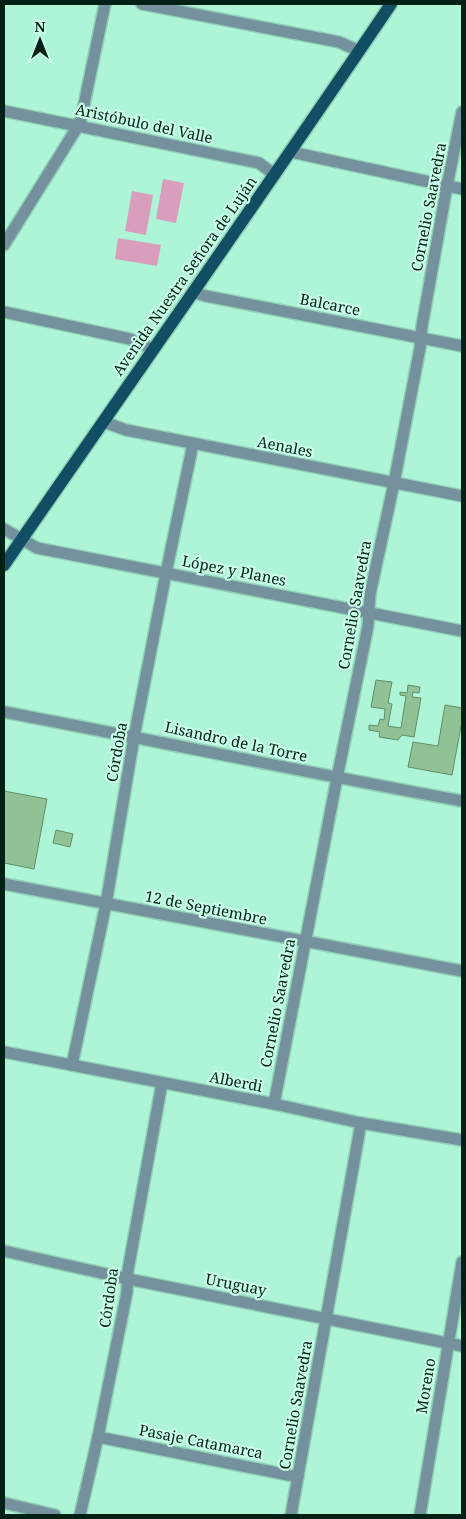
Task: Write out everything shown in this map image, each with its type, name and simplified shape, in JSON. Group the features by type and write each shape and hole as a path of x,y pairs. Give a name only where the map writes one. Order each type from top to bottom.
{"main road":[{"name":"Avenida Nuestra Señora de Luján","path":"4,565 291,152 391,4"}],"street":[{"path":"4,245 81,119 105,4"},
{"path":"142,4 339,42 359,51"},
{"name":"Aristóbulo del Valle","path":"4,112 259,163 275,175"},
{"name":"Cornelio Saavedra","path":"274,1104 368,626 370,594 394,483 462,112"},
{"path":"291,152 462,189"},
{"name":"Balcarce","path":"193,292 462,346"},
{"path":"4,312 130,338 153,349"},
{"name":"Aenales","path":"104,422 126,430 193,444 462,496"},
{"name":"Córdoba","path":"72,1065 106,904 134,737 193,444"},
{"name":"López y Planes","path":"4,530 38,548 462,631"},
{"name":"Lisandro de la Torre","path":"4,712 462,801"},
{"name":"12 de Septiembre","path":"4,884 462,971"},
{"name":"Alberdi","path":"4,1052 274,1104 361,1123 462,1140"},
{"name":"Córdoba","path":"80,1515 98,1437 127,1292 128,1270 162,1083"},
{"name":"Cornelio Saavedra","path":"291,1515 361,1123"},
{"name":"Uruguay","path":"4,1252 128,1279 462,1346"},
{"name":"Moreno","path":"420,1515 462,1262"},
{"name":"Pasaje Catamarca","path":"98,1437 298,1476"},
{"path":"4,1503 55,1515"}],"shaded area":[{"path":"163,179 184,183 176,223 156,219"},
{"path":"132,191 153,195 146,235 125,231"},
{"path":"118,238 161,245 157,266 115,259"}],"building":[{"path":"376,680 392,682 388,703 392,704 388,726 401,728 406,696 400,695 400,692 407,693 408,685 420,687 419,693 413,692 412,697 421,698 414,737 402,735 398,740 379,737 380,732 369,730 369,725 378,726 380,719 384,720 385,709 371,707"},
{"path":"445,705 462,708 462,721 452,775 408,767 413,742 438,746"},
{"path":"4,791 47,799 34,869 4,863"},
{"path":"56,830 73,834 70,847 53,843"}]}
